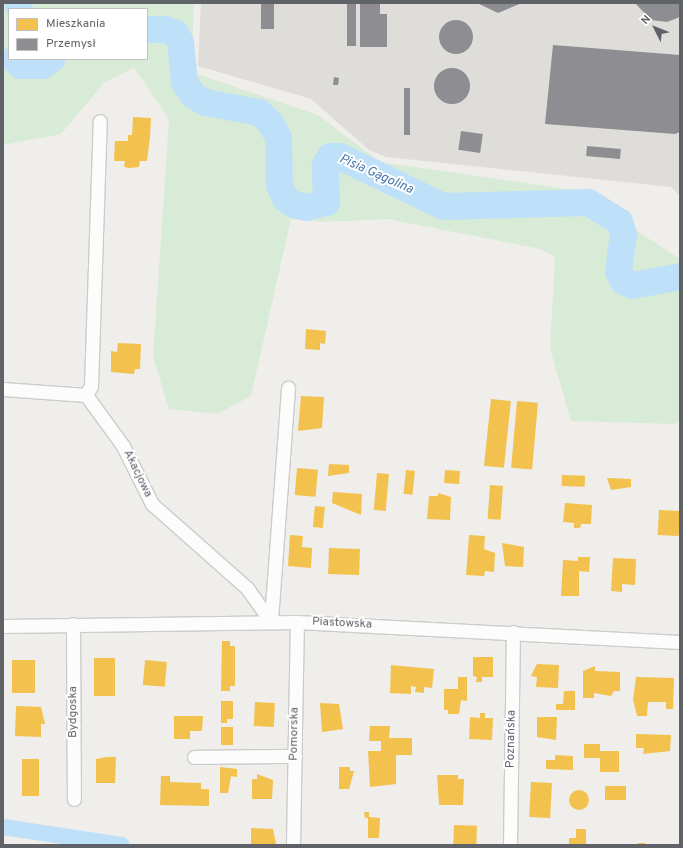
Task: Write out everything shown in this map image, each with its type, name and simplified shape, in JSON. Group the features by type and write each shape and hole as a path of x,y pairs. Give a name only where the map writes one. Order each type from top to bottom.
{"street":[{"path":"3,389 86,395 91,386 100,121"},
{"path":"271,622 288,388"},
{"name":"Akacjowa","path":"86,395 123,446 152,504 247,588 271,622"},
{"name":"Piastowska","path":"3,626 297,622 513,632 680,642"},
{"name":"Pomorska","path":"293,845 297,622"},
{"name":"Bydgoska","path":"73,624 74,799"},
{"name":"Poznańska","path":"510,845 513,632"},
{"path":"194,757 295,756"}],"shaded area":[{"path":"201,3 680,3 680,196 671,187 386,157 369,150 311,99 198,66"}],"green space":[{"path":"3,3 194,3 191,72 318,115 380,162 574,190 680,259 680,420 674,424 571,421 550,348 555,257 540,249 388,219 324,222 291,219 251,396 217,414 169,409 153,357 169,119 134,68 105,82 61,134 3,145"}],"building: Mieszkania":[{"path":"133,117 151,118 150,137 147,161 140,161 139,167 130,168 124,167 125,161 114,161 115,141 128,141 128,135 132,135"},
{"path":"306,329 326,331 325,344 320,343 320,350 305,349"},
{"path":"118,343 141,344 140,369 135,369 134,374 111,372 111,351 117,352"},
{"path":"301,396 324,397 322,428 298,431"},
{"path":"491,399 511,401 504,468 484,466"},
{"path":"517,401 538,403 532,470 511,468"},
{"path":"329,464 349,465 349,473 328,476"},
{"path":"297,468 318,470 316,497 295,495"},
{"path":"406,470 415,471 412,495 403,494"},
{"path":"445,470 460,471 459,484 444,483"},
{"path":"377,473 389,474 386,511 374,510"},
{"path":"562,475 585,476 585,487 562,486"},
{"path":"607,478 631,479 631,487 611,490"},
{"path":"490,485 503,486 501,520 488,519"},
{"path":"333,492 362,494 361,515 332,503"},
{"path":"438,493 451,497 450,520 427,519 429,496 438,496"},
{"path":"565,503 592,505 591,524 581,524 580,528 574,528 574,523 563,522"},
{"path":"315,506 325,507 323,528 313,527"},
{"path":"659,510 680,511 679,536 658,535"},
{"path":"290,535 303,536 302,547 312,548 311,568 288,566"},
{"path":"469,535 485,536 484,549 495,553 494,572 485,571 484,576 466,575"},
{"path":"502,543 524,547 523,567 505,566"},
{"path":"329,548 360,549 359,575 328,574"},
{"path":"578,557 590,557 589,572 579,571 579,596 561,596 563,560 578,561"},
{"path":"613,558 636,559 635,585 622,584 622,592 611,591"},
{"path":"222,641 230,641 230,646 235,646 235,686 230,686 230,691 221,691"},
{"path":"473,657 493,657 493,677 482,677 482,682 476,682 477,677 473,676"},
{"path":"94,658 115,658 115,696 94,696"},
{"path":"12,660 35,660 35,693 12,693"},
{"path":"145,660 167,662 165,687 143,685"},
{"path":"537,664 559,665 558,688 536,687 537,677 531,676"},
{"path":"391,665 434,669 432,688 424,687 424,693 415,692 416,687 411,686 411,694 390,693"},
{"path":"595,666 595,671 620,672 620,691 614,691 611,696 594,693 594,698 583,698 583,671"},
{"path":"458,677 467,677 467,701 461,700 459,714 448,714 448,710 444,710 444,689 458,689"},
{"path":"636,677 674,678 673,709 666,709 666,702 648,702 647,716 637,716 633,700"},
{"path":"564,691 575,691 575,710 556,710 556,704 563,704"},
{"path":"221,701 233,701 233,719 227,719 227,723 221,723"},
{"path":"255,702 275,703 274,727 254,726"},
{"path":"320,703 339,704 343,729 322,732"},
{"path":"16,706 41,707 45,724 41,724 41,737 15,736"},
{"path":"480,713 485,713 485,718 493,718 492,740 469,739 470,717 480,718"},
{"path":"174,716 203,716 202,731 190,731 190,739 174,739"},
{"path":"537,717 557,717 556,740 537,737"},
{"path":"370,726 390,726 389,738 412,738 412,755 396,755 396,784 370,787 368,751 381,751 381,741 369,741"},
{"path":"221,727 233,727 233,745 221,745"},
{"path":"636,734 671,735 670,751 643,754 644,748 636,748"},
{"path":"584,744 600,744 600,751 619,751 619,772 600,772 600,758 584,758"},
{"path":"555,755 573,756 573,770 546,769 546,760 555,760"},
{"path":"116,757 115,783 96,783 96,759"},
{"path":"22,759 39,759 39,796 22,796"},
{"path":"220,767 237,769 237,777 231,776 228,793 220,793"},
{"path":"339,767 350,767 350,771 354,771 349,789 339,789"},
{"path":"257,774 273,780 272,799 252,799 252,779 257,779"},
{"path":"437,775 458,775 458,779 464,779 463,805 439,805"},
{"path":"161,776 170,776 170,782 201,783 201,789 209,789 209,806 160,805"},
{"path":"531,782 552,783 550,818 529,817"},
{"path":"605,786 626,786 626,800 605,800"},
{"path":"579,790 586,793 589,800 586,807 579,810 572,807 569,800 572,793"},
{"path":"364,812 369,812 369,817 380,818 379,838 368,838 368,818 365,818"},
{"path":"454,825 477,826 476,845 453,845"},
{"path":"251,828 273,829 276,844 251,845"},
{"path":"576,829 586,829 586,845 569,845 569,838 576,838"},
{"path":"638,843 645,843 645,845 638,845"}],"building: Przemysł":[{"path":"261,3 274,3 274,29 261,29"},
{"path":"347,3 356,3 356,46 347,46"},
{"path":"360,3 380,3 380,14 387,14 387,47 360,47"},
{"path":"477,3 522,3 498,13"},
{"path":"635,3 680,3 680,17 667,22 651,20"},
{"path":"453,20 459,20 463,21 470,27 473,37 472,44 466,51 459,54 453,54 449,53 442,47 439,40 439,34 440,30 446,23"},
{"path":"553,45 680,55 680,132 675,134 545,124"},
{"path":"456,68 465,73 469,79 469,93 465,99 456,104 448,104 439,99 435,93 434,82 439,73 445,69"},
{"path":"334,77 339,78 338,85 333,85"},
{"path":"404,88 410,88 410,135 404,135"},
{"path":"461,131 483,134 480,153 458,150"},
{"path":"587,146 621,149 620,159 586,156"}],"waterway":[{"name":"Pisia Gągolina","path":"18,3 19,8"},
{"name":"Pisia Gągolina","path":"148,29 165,29 175,33 180,42 184,82 194,96 205,102 259,112 270,123 278,137 279,185 285,198 293,204 306,207 326,202 325,164 330,156 339,156 443,206 588,202 619,221 623,234 618,271 623,281 632,285 680,276"},
{"name":"Pisia Gągolina","path":"15,60 20,65 42,65 50,60"},
{"path":"3,827 122,845"}]}
